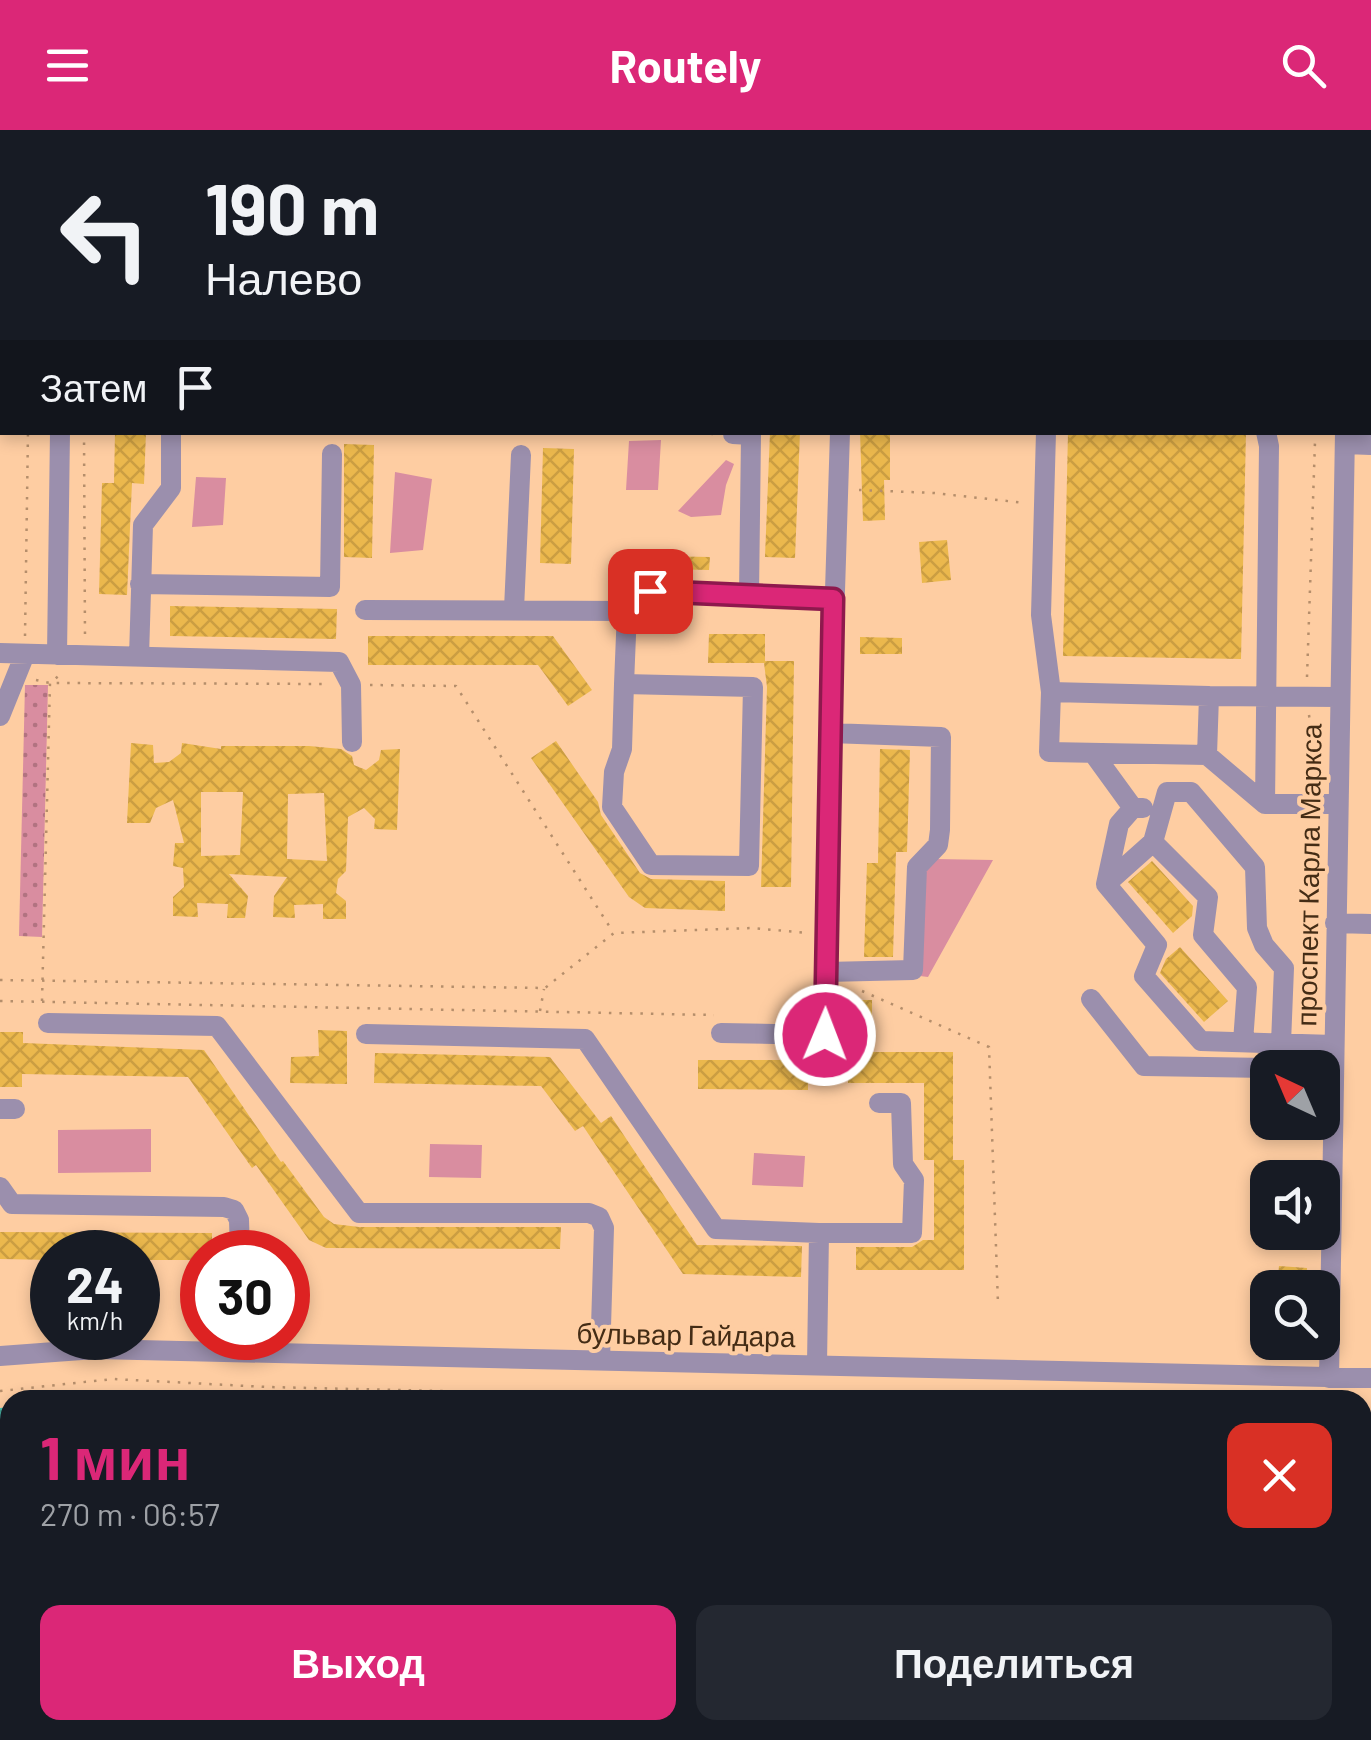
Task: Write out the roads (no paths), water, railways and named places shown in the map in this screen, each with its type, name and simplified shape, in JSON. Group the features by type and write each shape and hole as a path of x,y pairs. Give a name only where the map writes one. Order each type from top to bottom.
{"street":[{"path":"59,664 60,435"},
{"path":"138,657 143,526 171,488 171,435"},
{"path":"749,595 751,435"},
{"path":"719,1024 825,1035 840,435"},
{"path":"1046,435 1041,615 1052,692 1049,752 1206,755 1265,804 1329,804"},
{"path":"1265,804 1267,435"},
{"path":"1345,438 1371,445"},
{"name":"проспект Карла Маркса","path":"1333,1050 1335,923 1329,804 1338,697 1345,438"},
{"path":"140,584 330,587 332,454"},
{"path":"514,610 521,454"},
{"path":"364,610 627,611 650,591 833,599"},
{"path":"624,684 752,686 749,866 652,865 612,807 614,772 622,750 624,684 627,611"},
{"path":"0,652 59,664 85,656 339,662 351,684 352,742"},
{"path":"0,716 24,654"},
{"path":"1052,692 1338,697"},
{"path":"1206,755 1209,696"},
{"path":"826,972 913,970 917,867 938,845 940,830 940,738 830,732"},
{"path":"1093,753 1133,808"},
{"path":"1106,884 1154,842 1164,801 1168,754"},
{"path":"1106,884 1119,824 1133,808 1190,792 1255,867 1257,928 1264,945 1284,968 1281,1043"},
{"path":"1154,842 1208,897 1203,934 1246,987 1243,1042"},
{"path":"1106,884 1156,945 1144,976 1202,1041 1334,1045"},
{"path":"1335,923 1371,924"},
{"path":"1091,999 1144,1066 1250,1068"},
{"path":"48,1024 217,1026 359,1214 589,1213 599,1217 604,1228 600,1360"},
{"path":"366,1034 585,1039 716,1229 912,1233 914,1180 902,1164 900,1103 879,1103"},
{"name":"проспект Карла Маркса","path":"1328,1140 1329,1378"},
{"path":"0,1186 12,1204 224,1207 234,1210 240,1230"},
{"path":"817,1364 819,1233"},
{"name":"бульвар Гайдара","path":"0,1356 180,1347"},
{"name":"бульвар Гайдара","path":"310,1348 600,1360 1371,1378"}]}
